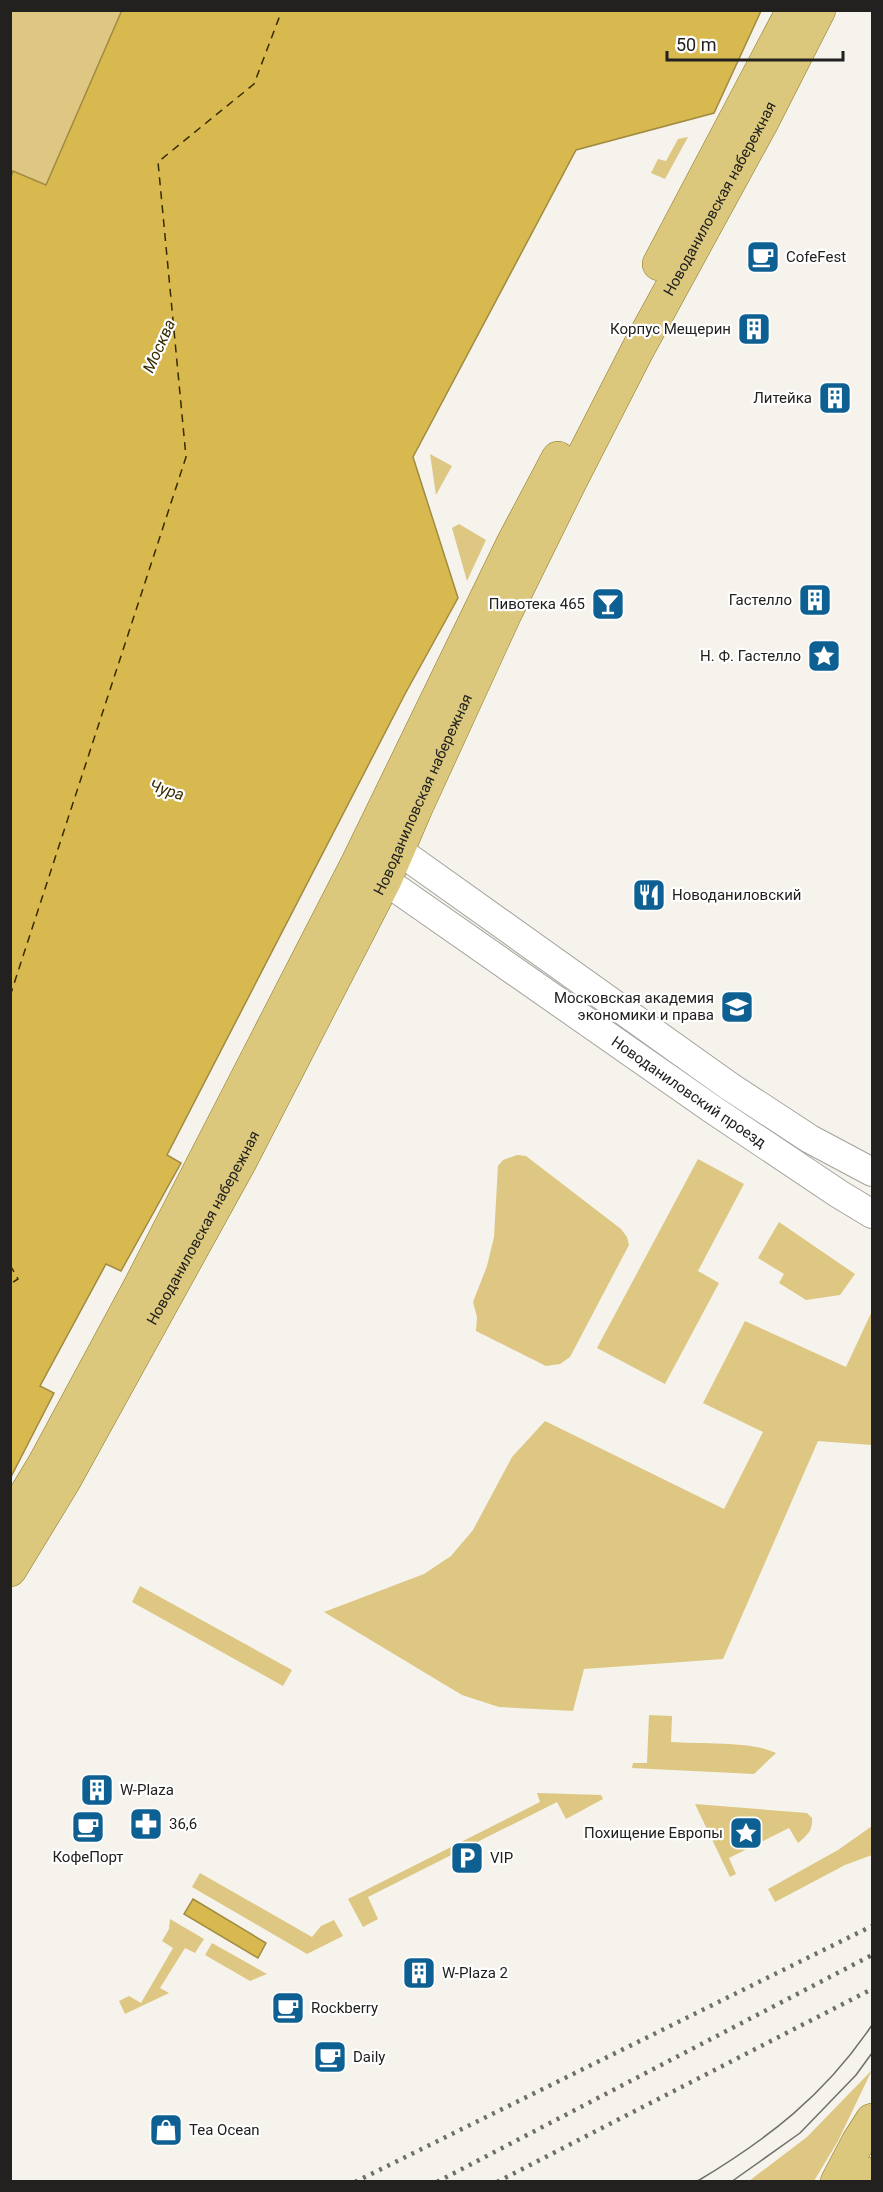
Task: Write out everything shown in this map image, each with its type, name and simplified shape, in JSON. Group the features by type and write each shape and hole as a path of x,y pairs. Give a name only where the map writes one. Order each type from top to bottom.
{"main road":[{"name":"Новоданиловская набережная","path":"10,1570 64,1481 241,1160 385,880 385,841 513,543 793,10"},
{"name":"Новоданиловская набережная","path":"10,1520 44,1464 140,1286 358,862 385,841 416,808 505,614 569,484 638,349 762,122 819,10"},
{"path":"837,2181 873,2120"},
{"path":"870,2181 873,2174"}],"street":[{"name":"Новоданиловский проезд","path":"385,841 736,1091 810,1139 873,1172"},
{"name":"Новоданиловский проезд","path":"358,862 712,1109 839,1194 873,1214"}],"shaded area":[{"path":"10,11 122,11 46,185 14,171 11,177"},
{"path":"688,137 665,179 651,173 658,159 666,161 678,139"},
{"path":"430,454 452,466 436,495"},
{"path":"459,524 486,540 467,581 452,528"},
{"path":"517,1155 526,1156 621,1229 629,1245 570,1357 560,1364 546,1366 476,1331 477,1317 473,1302 487,1266 494,1237 498,1166 503,1160"},
{"path":"698,1159 744,1184 698,1271 719,1283 665,1384 597,1348"},
{"path":"779,1222 855,1274 840,1295 806,1300 779,1283 784,1274 758,1258"},
{"path":"872,1311 872,1445 818,1441 723,1659 584,1669 573,1711 499,1707 462,1695 324,1612 424,1574 451,1556 473,1530 512,1457 545,1421 724,1509 763,1432 703,1403 745,1321 846,1367"},
{"path":"140,1586 292,1670 283,1686 132,1602"},
{"path":"649,1715 672,1716 671,1742 740,1745 776,1753 754,1774 632,1768 633,1763 647,1763"},
{"path":"537,1793 601,1795 603,1799 566,1819 557,1802 368,1897 378,1919 363,1927 348,1899 540,1802"},
{"path":"695,1804 807,1813 812,1818 812,1826 807,1835 798,1843 789,1828 729,1858 736,1874 730,1877"},
{"path":"872,1826 872,1855 845,1865 775,1902 768,1889 838,1850"},
{"path":"200,1873 312,1937 321,1926 334,1920 343,1936 307,1954 192,1887"},
{"path":"170,1919 204,1939 195,1953 185,1948 160,1988 169,1993 125,2014 119,2001 129,1996 141,2003 173,1948 162,1941 169,1929"},
{"path":"212,1943 267,1974 250,1981 205,1955"},
{"path":"872,2070 838,2141 814,2181 749,2181 807,2137"}],"water":[{"path":"122,10 761,11 714,113 576,150 413,457 458,598 405,694 167,1155 181,1163 121,1271 106,1264 40,1386 54,1393 11,1477 11,177 13,171 46,185"},
{"path":"193,1899 266,1943 258,1958 184,1914"}],"ferry route":[{"path":"10,996 186,457 158,162 254,84 282,10"},
{"path":"10,1265 18,1279 10,1284"}],"tram line":[{"path":"696,2182 747,2149 793,2114 835,2073 872,2025"},
{"path":"731,2182 800,2133 856,2075 872,2053"}],"railway":[{"path":"355,2182 872,1926"},
{"path":"437,2182 872,1955"},
{"path":"497,2182 872,1989"}],"place":[{"name":"CofeFest","path":"763,257"},
{"name":"Корпус Мещерин","path":"754,329"},
{"name":"Литейка","path":"835,398"},
{"name":"Гастелло","path":"815,600"},
{"name":"Пивотека 465","path":"608,604"},
{"name":"Н. Ф. Гастелло","path":"824,656"},
{"name":"Новоданиловский","path":"649,895"},
{"name":"Московская академия экономики и права","path":"737,1007"},
{"name":"W-Plaza","path":"97,1790"},
{"name":"36,6","path":"146,1824"},
{"name":"КофеПорт","path":"88,1827"},
{"name":"Похищение Европы","path":"746,1833"},
{"name":"VIP","path":"467,1858"},
{"name":"W-Plaza 2","path":"419,1973"},
{"name":"Rockberry","path":"288,2008"},
{"name":"Daily","path":"330,2057"},
{"name":"Tea Ocean","path":"166,2130"}],"water label":[{"name":"Москва","path":"159,346"},
{"name":"Чура","path":"167,790"}]}
